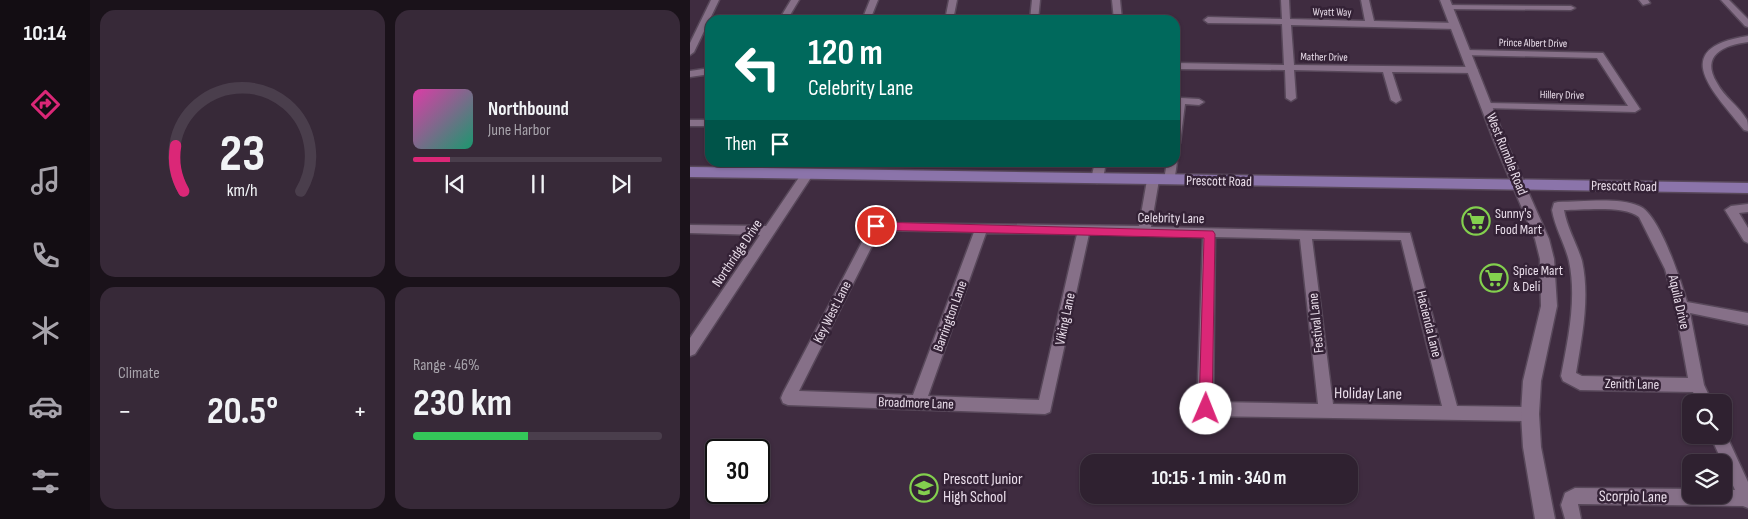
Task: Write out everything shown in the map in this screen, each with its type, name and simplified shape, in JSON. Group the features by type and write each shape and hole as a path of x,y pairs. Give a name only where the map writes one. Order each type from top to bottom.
{"main road":[{"name":"Prescott Road","path":"690,172 1748,188"}],"street":[{"path":"708,15 715,0"},
{"path":"786,15 795,0"},
{"path":"868,15 874,0"},
{"path":"950,15 953,0"},
{"path":"1034,15 1036,0"},
{"path":"1116,0 1118,15"},
{"path":"1285,0 1291,98"},
{"path":"1366,0 1370,24"},
{"path":"1447,3 1571,8 1566,0"},
{"path":"1725,0 1748,24"},
{"name":"West Rumble Road","path":"1447,3 1488,106 1500,144 1542,239 1550,276 1549,306 1536,356 1530,414 1532,447 1545,519"},
{"name":"Wyatt Way","path":"1208,20 1456,26"},
{"path":"690,52 705,21"},
{"path":"1748,39 1719,46 1708,55 1706,62 1712,84 1748,128"},
{"name":"Prince Albert Drive","path":"1466,53 1600,55 1635,109"},
{"name":"Mather Drive","path":"1180,66 1473,70"},
{"path":"1387,69 1396,100"},
{"path":"690,74 705,72"},
{"path":"1180,108 1181,101 1199,102"},
{"name":"Hillery Drive","path":"1488,106 1635,109"},
{"path":"690,123 705,123"},
{"path":"1097,178 1100,167"},
{"path":"1170,180 1171,167"},
{"name":"Northridge Drive","path":"690,350 808,173"},
{"path":"1144,232 1153,180"},
{"name":"Aquila Drive","path":"1568,376 1577,326 1578,283 1575,262 1558,214 1558,206 1622,206 1637,209 1649,223 1671,269 1682,306 1697,385 1701,394"},
{"path":"1748,208 1731,210 1748,238"},
{"name":"Celebrity Lane","path":"876,226 1209,234 1406,236"},
{"name":"Key West Lane","path":"788,398 876,226"},
{"path":"690,229 769,232"},
{"name":"Barrington Lane","path":"918,403 981,229"},
{"name":"Viking Lane","path":"1045,407 1084,231"},
{"name":"Holiday Lane","path":"1209,234 1206,409 1530,414"},
{"name":"Festival Lane","path":"1306,235 1326,411"},
{"name":"Hacienda Lane","path":"1406,236 1451,413"},
{"path":"1682,306 1748,319"},
{"name":"Zenith Lane","path":"1568,376 1580,383 1697,385"},
{"name":"Broadmore Lane","path":"788,398 1045,407"},
{"path":"1722,444 1748,499"},
{"name":"Scorpio Lane","path":"1573,519 1569,505 1571,499 1575,496 1748,499"}],"place":[{"name":"Sunny's Food Mart","path":"1476,221"},
{"name":"Spice Mart & Deli","path":"1494,278"},
{"name":"Prescott Junior High School","path":"924,488"}],"route":[{"path":"876,226 1209,234 1206,409"}]}
